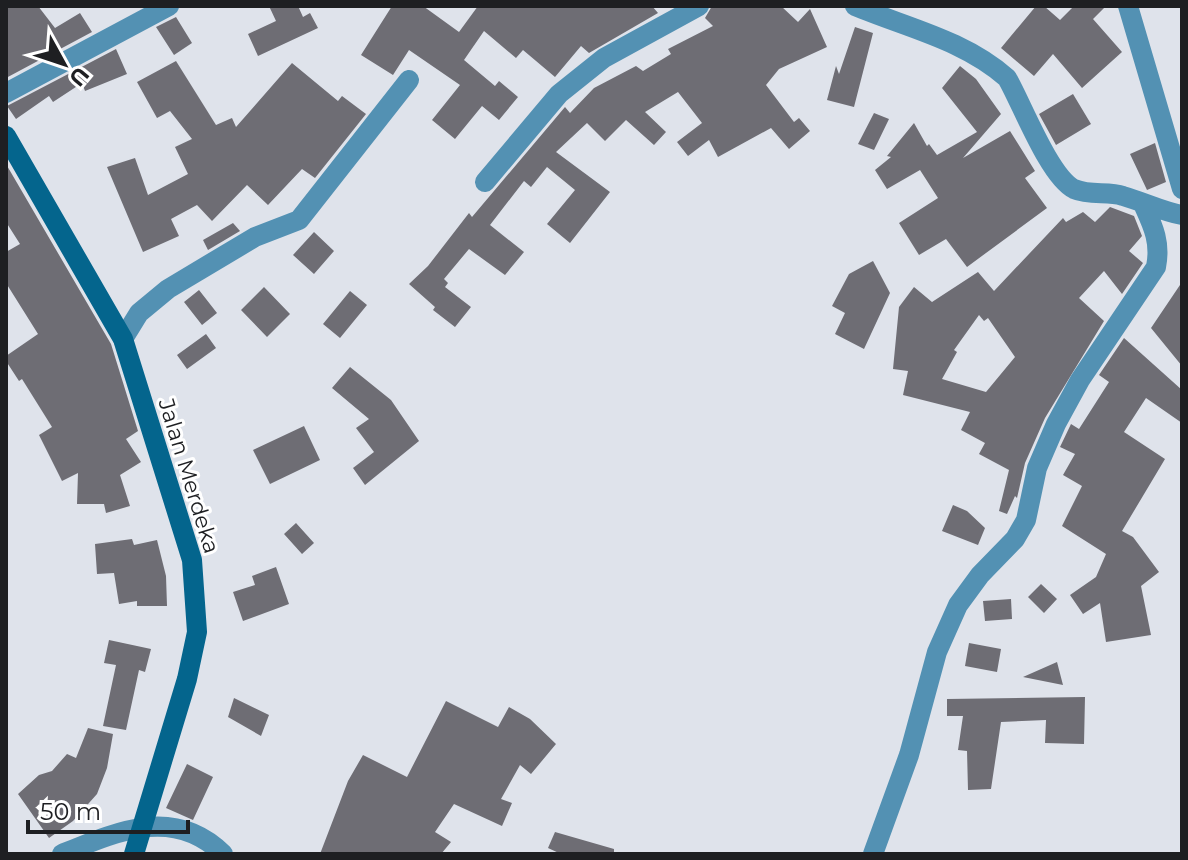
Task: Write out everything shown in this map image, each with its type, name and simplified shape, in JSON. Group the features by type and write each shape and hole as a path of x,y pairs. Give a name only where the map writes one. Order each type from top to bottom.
{"street":[{"path":"6,93 169,6"},
{"path":"485,182 559,94 604,58 699,6"},
{"path":"1128,6 1182,189"},
{"path":"863,9 980,56 1007,78 1050,161 1071,187 1089,193 1121,195 1182,215"},
{"path":"123,339 139,313 168,289 255,237 299,220 409,80"},
{"name":"Jalan Merdeka","path":"6,136 123,339 192,560 197,632 187,679 139,829 134,854"},
{"path":"873,854 909,755 937,652 958,605 1015,539 1026,520 1037,468 1056,424 1080,380 1156,267 1159,252 1157,233 1143,204"},
{"path":"62,854 110,834 184,827 208,839 223,854"}],"building":[{"path":"6,6 38,6 55,28 80,13 92,32 6,78"},
{"path":"269,6 298,6 303,17 310,13 318,28 258,56 248,34 276,21"},
{"path":"392,6 423,6 459,32 478,6 652,6 658,13 589,53 581,46 555,77 523,50 516,58 484,31 464,60 495,86 499,81 518,97 499,120 482,106 455,139 432,120 460,85 409,50 393,75 361,55"},
{"path":"712,6 781,6 798,22 810,9 827,47 779,69 766,85 794,122 799,118 810,131 789,149 771,128 718,157 709,140 688,156 677,142 702,123 678,92 645,112 666,132 654,145 626,120 605,141 587,123 556,152 610,192 570,243 547,224 575,190 547,167 531,187 524,181 490,225 524,252 505,275 469,249 444,279 448,283 445,287 471,307 455,327 433,310 435,307 409,284 428,266 469,213 472,217 565,107 570,113 594,88 636,66 643,71 671,54 668,49 713,26 705,18"},
{"path":"1036,6 1044,6 1060,20 1074,6 1106,6 1093,19 1122,52 1082,88 1053,54 1034,76 1001,48"},
{"path":"176,17 192,43 174,55 156,27"},
{"path":"855,27 873,33 854,107 827,100 836,66 839,74"},
{"path":"116,49 127,74 85,91 82,83 53,102 49,96 16,119 7,106"},
{"path":"176,61 216,125 232,118 236,127 292,63 338,101 342,96 366,114 315,178 302,169 268,205 247,185 212,221 197,205 171,219 179,236 143,252 107,167 135,158 148,195 188,174 175,147 192,139 170,111 157,118 137,82"},
{"path":"960,66 976,79 1001,114 963,158 1010,131 1035,171 1025,178 1047,208 967,267 946,239 919,255 899,223 938,198 920,170 887,189 875,170 891,157 887,156 914,123 927,146 929,144 937,155 977,132 942,88"},
{"path":"1073,94 1091,124 1056,145 1039,114"},
{"path":"874,113 889,119 874,150 858,144"},
{"path":"1155,143 1166,182 1147,190 1130,154"},
{"path":"6,164 111,344 138,431 126,439 141,462 120,475 130,506 106,513 104,504 77,504 78,473 62,481 39,435 52,427 22,379 19,381 6,361 6,356 38,334 6,283 6,252 20,244 6,222"},
{"path":"1110,207 1134,216 1142,236 1129,251 1143,263 1122,294 1104,271 1079,298 1104,321 1045,418 1025,463 1017,498 1015,496 1007,514 999,511 1009,470 979,454 985,443 961,430 970,412 903,395 908,371 893,369 899,307 914,287 932,302 978,272 994,291 1063,218 1066,222 1083,212 1095,222","holes":["979,315 984,321 988,318 1015,357 986,392 942,379 957,352 954,350"]},
{"path":"233,223 240,231 208,250 203,240"},
{"path":"314,232 334,251 314,274 293,255"},
{"path":"873,261 890,293 864,349 835,334 845,313 832,306 849,274"},
{"path":"1182,282 1182,366 1151,328"},
{"path":"264,287 290,314 267,337 241,310"},
{"path":"199,290 217,313 202,325 184,302"},
{"path":"350,291 367,305 340,338 323,324"},
{"path":"206,334 216,348 187,369 177,355"},
{"path":"1124,338 1182,390 1182,423 1146,398 1124,432 1165,459 1122,531 1133,537 1159,572 1141,586 1151,635 1106,642 1100,603 1083,614 1070,595 1096,577 1106,554 1062,526 1082,486 1063,475 1075,454 1060,447 1071,424 1079,429 1109,382 1099,375"},
{"path":"350,367 391,400 419,441 365,485 353,468 374,452 356,428 369,419 332,388"},
{"path":"304,426 320,460 270,484 253,450"},
{"path":"953,505 967,511 985,528 978,545 942,531"},
{"path":"296,523 314,543 302,554 284,534"},
{"path":"132,539 134,545 157,540 166,576 167,606 137,606 137,601 119,604 114,573 97,574 95,544"},
{"path":"276,567 289,604 243,621 233,592 255,585 252,576"},
{"path":"1041,584 1057,599 1044,613 1028,597"},
{"path":"1011,599 1012,619 985,621 983,601"},
{"path":"109,640 151,649 145,672 139,670 126,730 103,726 116,665 104,663"},
{"path":"969,643 1001,649 997,672 965,666"},
{"path":"1057,662 1063,685 1023,677"},
{"path":"1085,697 1084,744 1045,743 1046,720 1001,722 991,789 968,790 967,751 958,750 963,716 947,716 947,699"},
{"path":"234,698 269,715 261,736 228,717"},
{"path":"446,701 498,727 509,707 530,719 556,744 531,774 520,765 501,799 512,803 502,826 454,804 435,832 451,842 441,854 320,854 348,781 363,755 407,777"},
{"path":"88,728 113,734 107,768 97,794 73,821 49,838 18,794 39,775 52,771 67,754 76,758"},
{"path":"187,764 213,777 193,820 166,808"},
{"path":"555,832 614,849 614,854 561,854 548,848"}]}
